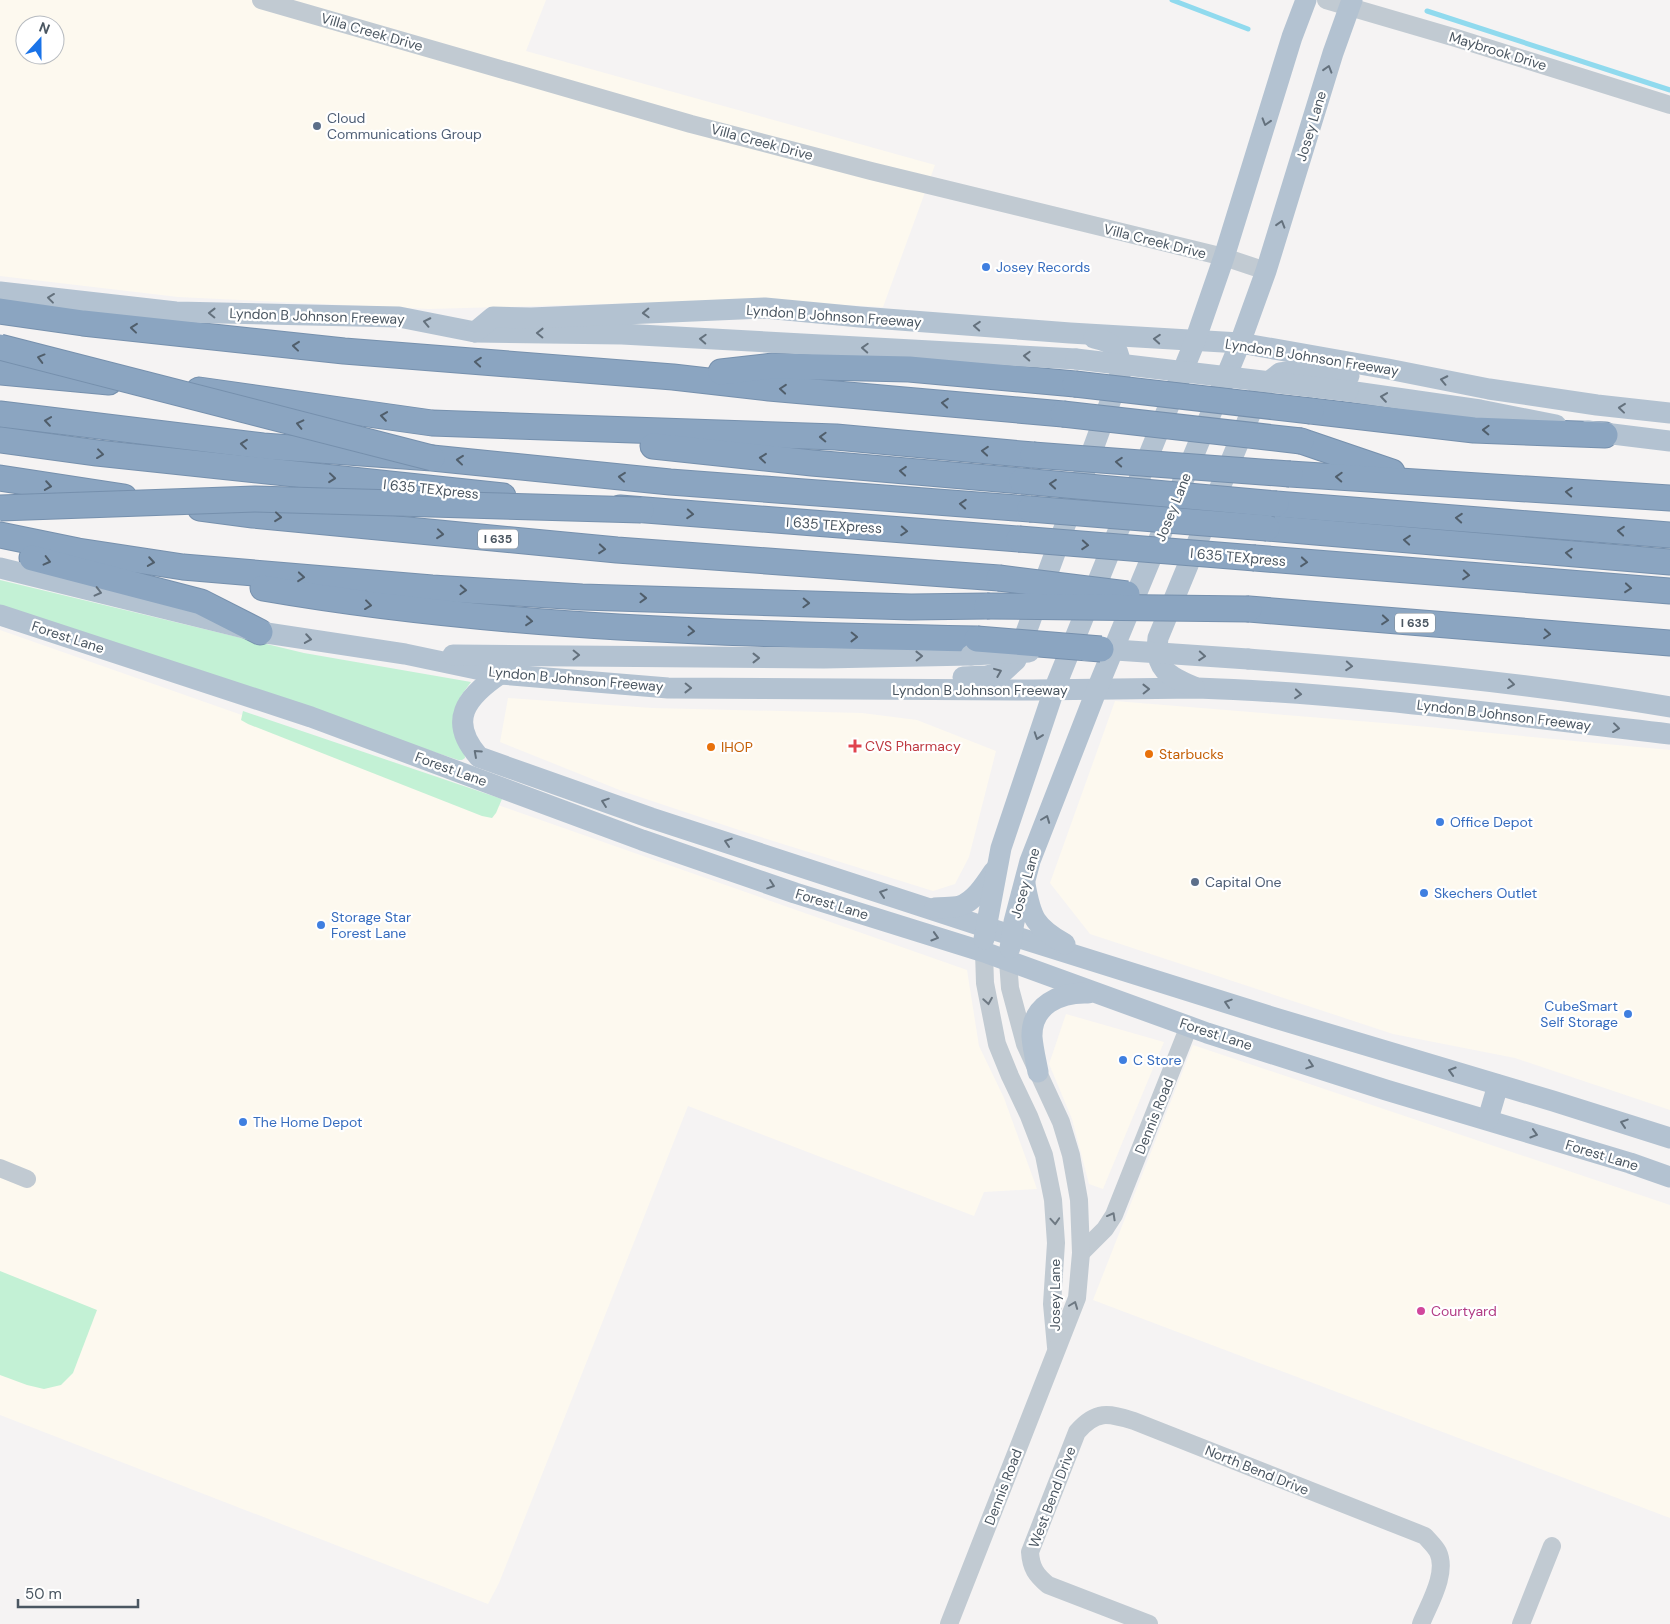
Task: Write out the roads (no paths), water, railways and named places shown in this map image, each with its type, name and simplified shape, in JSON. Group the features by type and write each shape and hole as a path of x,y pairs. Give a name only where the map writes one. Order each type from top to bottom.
{"highway":[{"path":"0,311 83,323 344,351 596,372 673,376 769,388 1063,414 1301,441 1423,482"},
{"path":"0,347 432,458"},
{"path":"673,376 783,367 909,369 1075,384 1474,430 1605,435"},
{"path":"0,372 214,391 432,423 812,463 1276,504 1670,535"},
{"path":"0,414 263,446 432,458 670,482 1267,528 1670,562"},
{"path":"432,423 836,437 1033,456 1670,498"},
{"name":"I 635 TEXpress","path":"0,440 210,466 642,510 1670,591"},
{"name":"I 635","path":"0,478 84,492 252,515 436,534 617,550 998,578 1249,609 1670,643"},
{"path":"0,508 255,499 642,510"},
{"path":"0,535 183,567 432,588 582,596 911,607 1249,609"},
{"path":"0,550 201,602 260,632"},
{"path":"183,567 230,583 330,600 432,613 581,625 974,647 1101,649"}],"main road":[{"name":"Josey Lane","path":"984,952 985,927 1000,848 1054,690 1195,341 1224,257 1292,37 1306,0"},
{"name":"Josey Lane","path":"1008,961 1011,935 1030,861 1097,690 1240,343 1266,271 1333,53 1351,4"},
{"name":"Lyndon B Johnson Freeway","path":"0,292 176,312 399,316 474,332 493,317 531,318 765,308 1070,333 1240,343 1489,389 1597,405 1670,413"},
{"path":"474,332 622,334 1076,359 1348,391 1480,410 1605,435 1670,441"},
{"path":"918,690 946,678 987,676 1003,672 1016,660 1121,372 1120,354 1114,346 1104,340 1070,333"},
{"path":"1197,688 1178,680 1159,663 1156,653 1158,638 1261,388 1280,373 1302,370 1353,376 1388,369"},
{"name":"Lyndon B Johnson Freeway","path":"0,568 260,632 405,654 500,674 668,688 1097,690 1197,688 1249,690 1414,705 1670,734"},
{"name":"Forest Lane","path":"0,615 517,782 651,818 1096,962 1670,1138"},
{"path":"405,654 824,658 974,647"},
{"path":"1101,649 1373,668 1621,698 1670,707"},
{"path":"500,674 473,696 466,708 463,723 464,733 469,746 479,757 517,782"},
{"path":"1621,698 1670,700"},
{"name":"Forest Lane","path":"517,782 642,840 745,876 984,952 1189,1026 1386,1090 1488,1119 1670,1177"},
{"path":"929,908 958,907 964,904 976,895 996,869"},
{"path":"1024,882 1031,913 1037,924 1046,932 1096,962"},
{"path":"1038,1072 1032,1038 1034,1020 1042,1008 1059,997 1077,993 1098,994"},
{"path":"1264,1050 1275,1018"},
{"path":"1488,1119 1498,1085"}],"street":[{"name":"Villa Creek Drive","path":"261,0 691,124 1224,257 1266,271"},
{"name":"Maybrook Drive","path":"1326,0 1351,4 1670,105"},
{"name":"Josey Lane","path":"984,952 986,982 997,1044 1036,1132 1044,1155 1053,1200 1056,1244 1052,1304 1056,1350"},
{"name":"Josey Lane","path":"1008,961 1010,988 1025,1044 1061,1122 1073,1166 1079,1200 1081,1253 1077,1298 1056,1350"},
{"name":"Dennis Road","path":"1081,1253 1104,1229 1114,1215 1189,1026"},
{"path":"1048,1173 1073,1166"},
{"path":"0,1168 28,1179"},
{"name":"Dennis Road","path":"949,1624 1056,1350"},
{"name":"North Bend Drive","path":"1098,1415 1113,1415 1134,1421 1425,1536 1437,1550 1441,1561 1441,1575 1421,1624"},
{"name":"West Bend Drive","path":"1098,1415 1086,1421 1077,1432 1030,1552 1031,1565 1039,1578 1048,1585 1149,1624"},
{"path":"1521,1624 1552,1546"}],"waterway":[{"path":"1172,0 1248,29"},
{"path":"1427,11 1670,90"}],"place":[{"name":"Cloud Communications Group","path":"317,126"},
{"name":"Josey Records","path":"986,267"},
{"name":"CVS Pharmacy","path":"855,746"},
{"name":"IHOP","path":"711,747"},
{"name":"Starbucks","path":"1149,754"},
{"name":"Office Depot","path":"1440,822"},
{"name":"Capital One","path":"1195,882"},
{"name":"Skechers Outlet","path":"1424,893"},
{"name":"Storage Star Forest Lane","path":"321,925"},
{"name":"CubeSmart Self Storage","path":"1628,1014"},
{"name":"C Store","path":"1123,1060"},
{"name":"The Home Depot","path":"243,1122"},
{"name":"Courtyard","path":"1421,1311"}]}
